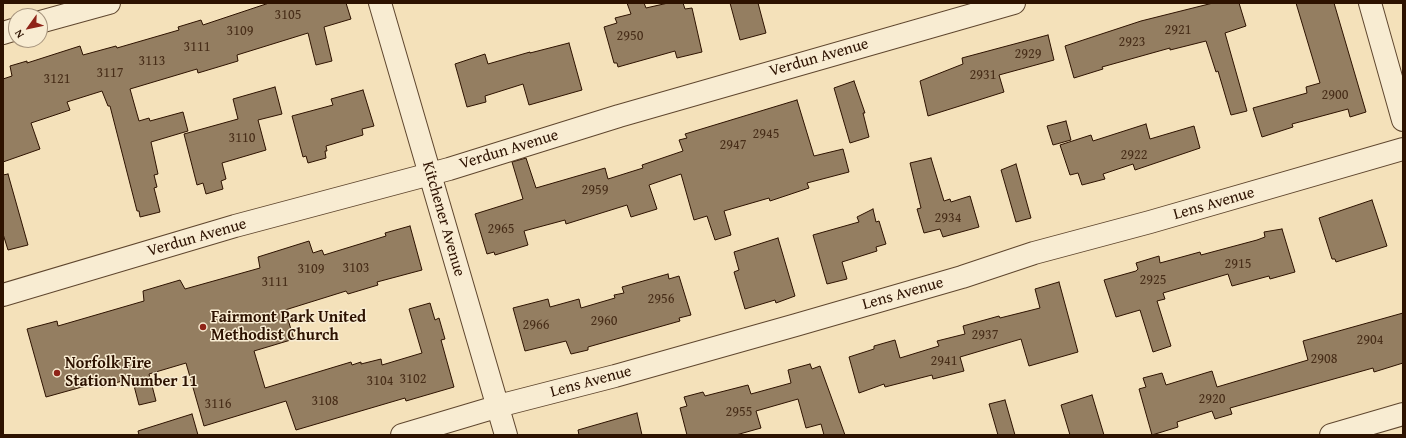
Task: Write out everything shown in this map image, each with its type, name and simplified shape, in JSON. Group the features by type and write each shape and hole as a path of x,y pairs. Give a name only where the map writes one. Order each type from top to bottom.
{"street":[{"path":"48,20 109,3"},
{"name":"Kitchener Avenue","path":"380,3 506,435"},
{"name":"Verdun Avenue","path":"3,295 235,226 430,174 619,116 1014,3"},
{"path":"1370,3 1403,120"},
{"name":"Lens Avenue","path":"402,435 498,406 615,376 796,325 962,277 1034,253 1157,220 1403,149"},
{"path":"1330,435 1403,414"}],"building":[{"path":"269,3 346,3 351,19 324,27 332,61 316,65 308,33 237,55 238,61 198,73 197,69 130,89 139,121 149,118 150,121 183,112 188,131 151,142 158,174 154,175 157,187 154,188 160,212 140,217 139,211 137,211 110,106 108,106 102,91 67,102 70,110 31,123 40,149 3,162 3,79 12,76 10,66 27,61 27,63 80,46 83,55 116,46 117,48 179,30 178,27 201,20 203,25"},
{"path":"627,3 644,3 646,8 668,3 683,3 685,9 692,8 702,52 677,58 675,51 618,67 617,63 614,63 604,27 617,23 615,18 631,14"},
{"path":"730,3 758,3 766,33 740,40"},
{"path":"1213,3 1239,3 1246,26 1225,33 1247,111 1231,115 1218,71 1216,72 1206,41 1170,50 1170,48 1102,67 1103,69 1074,78 1065,46 1141,21"},
{"path":"1296,3 1334,3 1366,112 1350,117 1348,109 1292,124 1293,127 1262,137 1253,108 1307,93 1306,87 1320,83"},
{"path":"1048,35 1054,60 999,75 1004,92 928,116 920,81 963,64 962,58"},
{"path":"569,43 582,90 529,105 523,84 485,96 486,102 467,107 455,64 485,54 488,64"},
{"path":"854,81 865,113 863,113 869,137 850,143 834,88"},
{"path":"275,87 282,114 258,120 266,150 222,163 226,179 221,181 223,189 206,194 203,183 197,185 184,134 238,119 233,99"},
{"path":"363,90 374,126 362,129 363,135 326,146 326,158 308,163 306,156 303,157 292,116 333,105 331,99"},
{"path":"797,100 814,156 843,149 849,172 807,183 809,188 770,201 769,198 724,211 731,235 715,240 707,216 694,220 681,174 649,185 657,209 631,217 627,205 566,224 565,220 524,231 528,245 495,255 494,252 487,254 475,214 523,199 512,162 526,158 536,188 605,168 608,179 643,168 642,165 683,151 679,140 687,138 685,134"},
{"path":"1066,121 1071,140 1053,145 1047,126"},
{"path":"1146,124 1150,139 1194,126 1200,148 1135,170 1133,164 1103,174 1105,179 1082,185 1078,173 1070,175 1060,145 1091,135 1093,141"},
{"path":"931,158 944,201 950,199 951,202 970,196 979,227 943,237 940,229 924,233 917,209 921,208 910,163"},
{"path":"1016,164 1031,218 1016,222 1001,170"},
{"path":"8,174 28,245 8,250 3,234 3,175"},
{"path":"1372,200 1387,246 1336,262 1335,259 1332,259 1319,218"},
{"path":"873,209 876,222 879,221 886,244 876,247 877,251 842,262 847,279 827,284 813,235 859,222 857,217"},
{"path":"410,226 422,270 377,282 378,285 348,294 346,291 285,310 294,339 254,351 265,388 351,362 352,365 381,359 382,365 422,353 409,309 430,303 435,320 439,318 445,339 441,340 454,387 406,401 405,398 296,430 286,401 204,426 186,363 149,374 156,401 139,405 132,378 102,387 100,382 46,397 27,329 57,321 58,326 144,301 143,291 180,280 185,289 260,268 258,257 309,241 313,253 322,250 324,255 386,236 385,233"},
{"path":"1282,229 1295,272 1270,279 1269,276 1232,286 1228,274 1163,293 1165,299 1157,301 1171,346 1153,352 1140,310 1116,317 1104,280 1136,271 1138,269 1136,263 1159,256 1160,263 1200,252 1201,255 1257,240 1265,237 1264,232"},
{"path":"778,238 795,296 776,303 775,300 745,309 734,272 739,270 734,252"},
{"path":"668,274 669,279 679,276 691,315 679,318 680,321 588,347 588,350 571,354 566,341 525,351 513,308 548,299 550,307 579,299 581,308 615,298 614,295 624,293 622,287"},
{"path":"1059,282 1078,352 1029,366 1021,339 960,357 964,371 933,379 932,375 885,387 884,384 859,393 849,357 874,349 874,346 895,340 900,358 939,346 937,341 965,334 963,326 999,316 1000,318 1040,308 1035,289"},
{"path":"1403,313 1403,363 1374,372 1373,368 1230,408 1232,414 1215,419 1212,411 1177,422 1178,427 1152,435 1139,389 1146,387 1143,378 1162,373 1166,385 1212,371 1217,387 1308,360 1303,341"},
{"path":"810,364 812,369 820,366 845,435 824,435 821,424 806,428 798,399 756,411 761,428 736,435 687,435 680,408 687,406 684,397 703,392 705,396 748,385 751,394 791,383 788,370"},
{"path":"1092,395 1104,435 1070,435 1061,405"},
{"path":"1005,400 1015,435 998,435 989,404"},
{"path":"637,413 642,435 579,435 578,430"},
{"path":"192,414 198,435 139,435 138,431"}],"place":[{"name":"Fairmont Park United Methodist Church","path":"203,327"},
{"name":"Norfolk Fire Station Number 11","path":"57,373"}]}
